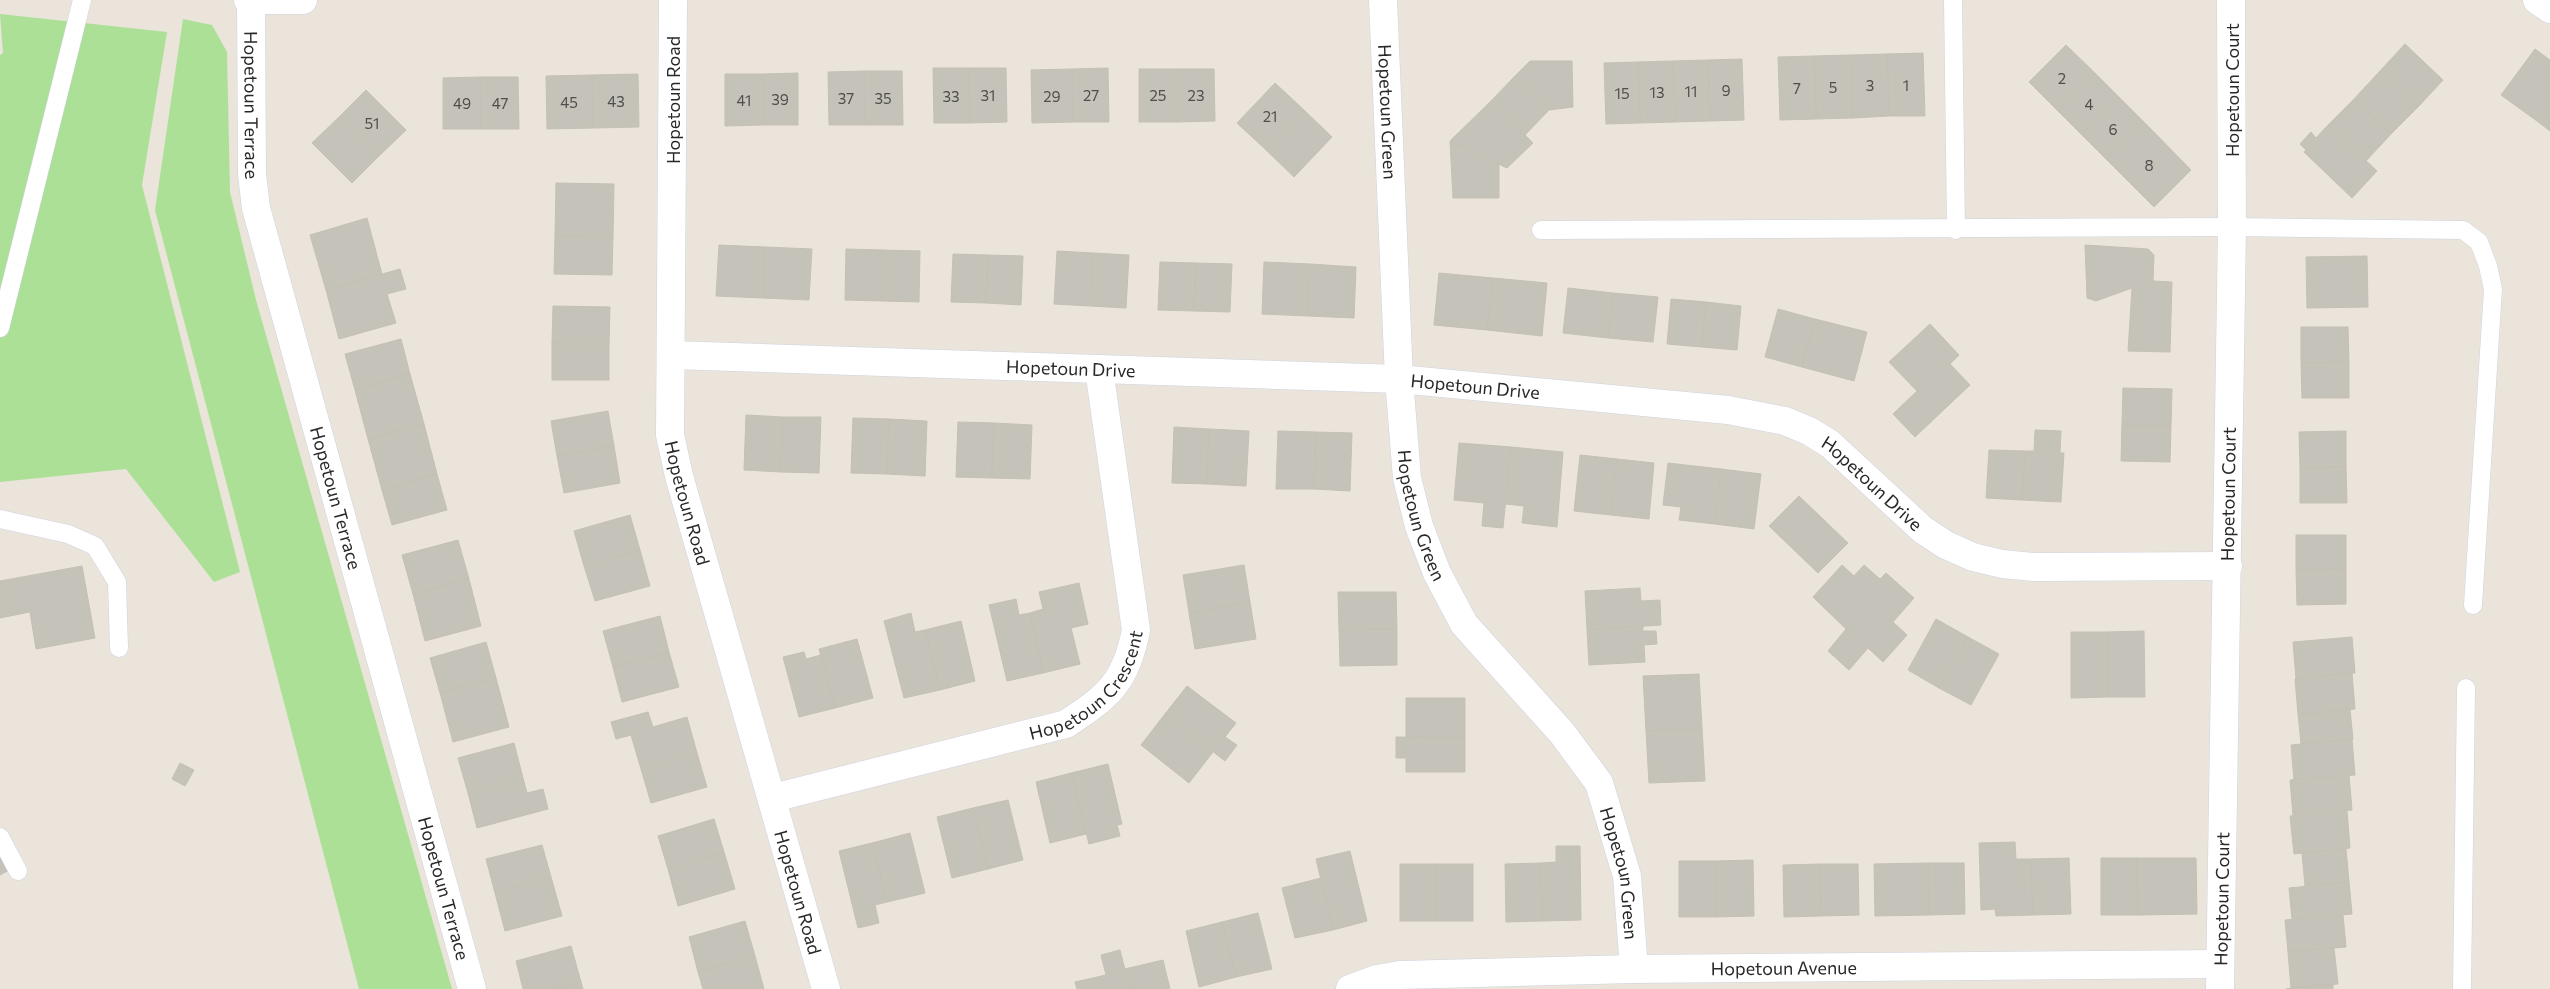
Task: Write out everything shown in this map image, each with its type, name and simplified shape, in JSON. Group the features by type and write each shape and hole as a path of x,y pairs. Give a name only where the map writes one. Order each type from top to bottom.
{"street":[{"path":"250,0 303,0"},
{"name":"Hopetoun Terrace","path":"250,0 252,174 256,208 472,989"},
{"name":"Hopetoun Road","path":"673,0 670,436 826,989"},
{"name":"Hopetoun Green","path":"1383,0 1399,379 1407,478 1418,526 1437,573 1464,624 1562,733 1600,783 1627,876 1634,969"},
{"name":"Hopetoun Court","path":"2220,977 2232,227 2231,0"},
{"path":"2537,0 2550,9"},
{"name":"Hopetoun Drive","path":"672,355 1399,379 1728,410 1785,421 1809,431 1830,444 1923,530 1973,557 2002,564 2034,567 2228,566"},
{"name":"Hopetoun Crescent","path":"773,798 1066,724 1096,705 1123,675 1131,655 1136,630 1099,369"},
{"name":"Hopetoun Avenue","path":"1350,989 1377,979 1400,975 1634,969 2220,977"}],"lane":[{"path":"0,328 82,0"},
{"path":"1953,0 1956,230"},
{"path":"1541,230 1956,230 2232,227 2443,228 2462,230 2479,242 2488,266 2493,290 2473,605"},
{"path":"0,518 68,534 95,546 117,582 119,648"},
{"path":"2462,989 2466,688"},
{"path":"0,838 18,871"}],"green space":[{"path":"0,14 167,32 142,185 240,572 214,582 126,469 0,482 0,55 3,53"},
{"path":"183,19 212,25 227,52 230,192 256,300 452,989 359,989 155,210"}],"building":[{"path":"2405,44 2443,80 2418,107 2380,71"},
{"path":"2066,45 2096,74 2058,111 2029,82"},
{"path":"2535,49 2550,60 2550,103 2537,121 2501,95"},
{"path":"1923,53 1925,116 1889,116 1887,54"},
{"path":"1887,54 1889,116 1853,118 1850,55"},
{"path":"1850,55 1853,118 1816,119 1814,56"},
{"path":"1814,56 1816,119 1780,120 1778,57"},
{"path":"1742,59 1744,120 1710,121 1708,60"},
{"path":"1708,60 1710,121 1675,122 1673,61"},
{"path":"1530,61 1572,61 1573,107 1549,110 1516,75"},
{"path":"1673,61 1675,122 1640,123 1638,62"},
{"path":"1638,62 1640,123 1606,124 1604,63"},
{"path":"933,68 969,68 970,123 934,123"},
{"path":"969,68 1006,68 1007,122 970,123"},
{"path":"1108,68 1109,122 1073,122 1072,69"},
{"path":"1072,69 1073,122 1032,123 1031,70"},
{"path":"1139,69 1177,69 1177,122 1139,122"},
{"path":"1177,69 1214,69 1215,121 1177,122"},
{"path":"864,71 902,71 903,125 865,125"},
{"path":"864,71 865,125 829,125 828,72"},
{"path":"2380,71 2418,107 2391,134 2354,99"},
{"path":"798,73 798,125 763,125 763,74"},
{"path":"638,74 639,127 593,128 592,75"},
{"path":"725,74 763,74 763,125 725,126"},
{"path":"2096,74 2119,97 2082,135 2058,111"},
{"path":"592,75 593,128 547,129 546,76"},
{"path":"1516,75 1549,110 1525,135 1491,101"},
{"path":"480,77 518,77 519,129 481,129"},
{"path":"480,77 481,129 443,129 443,78"},
{"path":"1275,83 1304,110 1265,149 1237,123"},
{"path":"366,90 406,130 379,156 339,117"},
{"path":"2119,97 2144,122 2106,159 2082,135"},
{"path":"2354,99 2391,134 2366,161 2328,125"},
{"path":"1491,101 1533,143 1507,168 1450,141"},
{"path":"2550,103 2550,131 2537,121"},
{"path":"1304,110 1332,137 1294,177 1265,149"},
{"path":"339,117 379,156 352,183 312,143"},
{"path":"2144,122 2191,170 2154,207 2106,159"},
{"path":"2328,125 2377,171 2352,198 2304,152 2306,150 2300,144 2311,132 2316,138"},
{"path":"1450,141 1499,164 1499,198 1453,198"},
{"path":"556,183 614,184 613,237 555,236"},
{"path":"367,218 382,274 326,290 310,235"},
{"path":"555,236 613,237 612,275 554,274"},
{"path":"719,245 765,247 763,298 716,296"},
{"path":"2085,245 2148,249 2154,255 2153,281 2172,282 2170,352 2128,351 2132,288 2096,301 2087,298"},
{"path":"765,247 812,249 809,300 763,298"},
{"path":"846,249 883,250 882,301 845,300"},
{"path":"883,250 920,251 919,302 882,301"},
{"path":"1057,251 1093,253 1090,306 1054,304"},
{"path":"1093,253 1129,255 1126,308 1090,306"},
{"path":"953,254 988,255 986,303 951,302"},
{"path":"988,255 1023,256 1021,305 986,303"},
{"path":"2367,256 2368,307 2307,308 2306,257"},
{"path":"1160,262 1196,263 1194,311 1158,310"},
{"path":"1264,262 1310,264 1308,316 1262,314"},
{"path":"1196,263 1232,264 1230,312 1194,311"},
{"path":"1310,264 1356,267 1354,318 1308,316"},
{"path":"400,269 406,289 387,294 396,323 339,339 326,290"},
{"path":"1439,273 1493,278 1487,330 1434,325"},
{"path":"1493,278 1547,283 1542,336 1487,330"},
{"path":"1568,288 1613,293 1608,338 1563,333"},
{"path":"1613,293 1658,297 1653,342 1608,338"},
{"path":"1671,299 1706,302 1702,347 1667,344"},
{"path":"1706,302 1741,306 1737,350 1702,347"},
{"path":"553,306 610,307 609,344 552,344"},
{"path":"1778,309 1815,319 1802,367 1765,357"},
{"path":"1815,319 1867,332 1854,381 1802,367"},
{"path":"1930,324 1959,355 1950,364 1970,385 1915,437 1893,414 1917,391 1889,362"},
{"path":"2301,327 2348,327 2349,362 2301,363"},
{"path":"401,339 410,374 355,390 345,354"},
{"path":"552,344 609,344 609,380 552,380"},
{"path":"2349,362 2349,398 2302,398 2301,363"},
{"path":"410,374 424,424 368,439 355,390"},
{"path":"2123,388 2172,389 2171,426 2122,424"},
{"path":"608,411 614,446 557,456 551,421"},
{"path":"746,415 783,417 781,472 744,470"},
{"path":"783,417 821,417 819,473 781,472"},
{"path":"853,418 889,419 887,474 851,473"},
{"path":"889,419 927,421 925,476 887,474"},
{"path":"958,422 994,423 992,478 956,477"},
{"path":"994,423 1032,425 1030,479 992,478"},
{"path":"424,424 437,474 382,490 368,439"},
{"path":"2122,424 2171,426 2170,462 2121,461"},
{"path":"1174,427 1209,429 1207,484 1172,483"},
{"path":"1209,429 1249,431 1246,486 1207,484"},
{"path":"2035,430 2061,431 2060,453 2064,453 2061,502 2022,500 2025,451 2034,451"},
{"path":"1278,431 1316,432 1314,489 1276,489"},
{"path":"2346,431 2346,467 2300,468 2299,432"},
{"path":"1316,432 1352,433 1350,491 1314,489"},
{"path":"1459,443 1511,447 1503,528 1482,526 1484,503 1454,500"},
{"path":"614,446 620,483 564,493 557,456"},
{"path":"1511,447 1563,452 1557,527 1522,523 1524,506 1506,504"},
{"path":"1989,450 2025,451 2022,500 1986,498"},
{"path":"1580,455 1617,459 1611,515 1574,511"},
{"path":"1617,459 1654,463 1649,519 1611,515"},
{"path":"1668,463 1721,469 1715,524 1679,520 1681,507 1663,505"},
{"path":"2346,467 2347,503 2300,503 2300,468"},
{"path":"1721,469 1761,474 1754,529 1715,524"},
{"path":"437,474 447,510 392,525 382,490"},
{"path":"1799,496 1848,543 1818,573 1769,526"},
{"path":"630,515 640,550 584,566 574,531"},
{"path":"2296,535 2346,535 2346,569 2296,570"},
{"path":"458,540 469,579 413,594 402,555"},
{"path":"640,550 650,586 595,601 584,566"},
{"path":"1244,565 1250,602 1189,613 1183,575"},
{"path":"1842,565 1854,576 1864,565 1880,579 1886,573 1914,598 1893,622 1907,635 1883,662 1868,648 1849,670 1828,651 1846,629 1813,597"},
{"path":"82,566 95,638 36,649 30,612 0,618 0,581"},
{"path":"2346,569 2346,604 2297,605 2296,570"},
{"path":"469,579 481,626 425,641 413,594"},
{"path":"1079,583 1088,624 1071,628 1080,664 1043,673 1030,613 1043,609 1039,592"},
{"path":"1640,588 1641,601 1660,600 1661,625 1587,630 1585,591"},
{"path":"1338,592 1396,592 1397,629 1339,630"},
{"path":"1016,599 1019,615 1030,613 1043,673 1007,681 989,605"},
{"path":"1250,602 1256,639 1195,649 1189,613"},
{"path":"911,613 915,632 925,630 940,690 904,698 884,621"},
{"path":"660,616 669,652 613,667 603,631"},
{"path":"1936,619 1968,637 1939,688 1908,670"},
{"path":"961,621 975,681 940,690 925,630"},
{"path":"1643,626 1643,631 1656,631 1657,644 1644,645 1645,662 1589,665 1587,630"},
{"path":"1397,629 1397,665 1340,666 1339,630"},
{"path":"2144,631 2145,697 2108,697 2107,632"},
{"path":"2071,632 2107,632 2108,697 2071,698"},
{"path":"1968,637 1999,654 1971,705 1939,688"},
{"path":"2352,637 2355,673 2296,679 2293,642"},
{"path":"857,639 873,698 835,708 819,649"},
{"path":"486,642 496,678 440,693 430,658"},
{"path":"669,652 679,687 622,702 613,667"},
{"path":"804,652 806,659 821,655 835,708 799,717 783,657"},
{"path":"2352,673 2355,709 2298,714 2295,679"},
{"path":"1699,674 1702,728 1646,731 1643,676"},
{"path":"496,678 509,727 453,742 440,693"},
{"path":"1187,686 1236,723 1225,737 1237,745 1225,761 1165,714"},
{"path":"1406,698 1465,698 1465,738 1406,737"},
{"path":"2350,710 2353,739 2301,744 2298,714"},
{"path":"648,712 653,727 687,717 697,753 641,769 631,735 616,739 611,722"},
{"path":"1165,714 1213,752 1189,783 1141,745"},
{"path":"1702,728 1705,781 1649,783 1646,731"},
{"path":"1396,737 1465,738 1465,772 1406,772 1406,758 1396,758"},
{"path":"2352,739 2355,775 2294,780 2291,745"},
{"path":"514,743 523,778 468,793 458,758"},
{"path":"697,753 707,787 651,803 641,769"},
{"path":"180,763 194,770 185,786 172,779"},
{"path":"1108,764 1122,824 1117,825 1120,836 1089,844 1071,773"},
{"path":"1071,773 1086,834 1050,843 1036,782"},
{"path":"2349,775 2352,810 2293,815 2290,780"},
{"path":"523,778 527,793 543,789 548,809 477,828 468,793"},
{"path":"1008,800 1023,860 988,869 973,808"},
{"path":"973,808 988,869 952,878 937,817"},
{"path":"2347,811 2350,848 2294,854 2290,816"},
{"path":"714,819 724,852 668,869 658,836"},
{"path":"910,833 925,893 887,902 872,843"},
{"path":"2015,842 2016,859 2031,859 2033,915 1996,916 1995,909 1981,910 1979,843"},
{"path":"872,843 887,902 875,905 879,923 858,928 839,851"},
{"path":"542,845 551,877 495,893 486,859"},
{"path":"1556,846 1580,846 1581,920 1542,921 1541,863 1556,862"},
{"path":"0,848 11,869 0,875"},
{"path":"2346,849 2349,882 2305,886 2302,853"},
{"path":"1350,851 1367,921 1333,930 1316,859"},
{"path":"724,852 735,889 678,906 668,869"},
{"path":"2069,858 2071,914 2033,915 2031,859"},
{"path":"2101,858 2137,858 2138,915 2101,915"},
{"path":"2137,858 2196,858 2197,914 2138,915"},
{"path":"1753,860 1754,916 1716,917 1715,861"},
{"path":"1679,861 1715,861 1716,917 1679,917"},
{"path":"1541,863 1542,921 1506,922 1505,864"},
{"path":"1928,863 1964,863 1965,914 1929,915"},
{"path":"1928,863 1929,915 1875,916 1874,864"},
{"path":"1400,864 1436,864 1436,921 1400,921"},
{"path":"1436,864 1473,864 1473,921 1436,921"},
{"path":"1820,864 1858,864 1859,915 1821,916"},
{"path":"1820,864 1821,916 1784,917 1783,865"},
{"path":"551,877 562,916 505,931 495,893"},
{"path":"1321,878 1333,930 1295,938 1282,888"},
{"path":"2349,882 2352,914 2292,919 2289,888"},
{"path":"1258,913 1272,969 1236,977 1222,922"},
{"path":"2343,915 2346,947 2288,952 2285,920"},
{"path":"745,921 755,956 698,972 689,937"},
{"path":"1222,922 1236,977 1199,987 1186,931"},
{"path":"571,946 581,982 554,989 523,989 516,961"},
{"path":"2334,948 2338,984 2291,988 2288,952"},
{"path":"1120,950 1130,989 1077,989 1075,982 1106,975 1101,955"},
{"path":"755,956 764,989 703,989 698,972"},
{"path":"1163,960 1170,989 1130,989 1125,969"},
{"path":"581,982 583,989 554,989"},
{"path":"2333,984 2333,989 2286,989 2291,988"}]}
